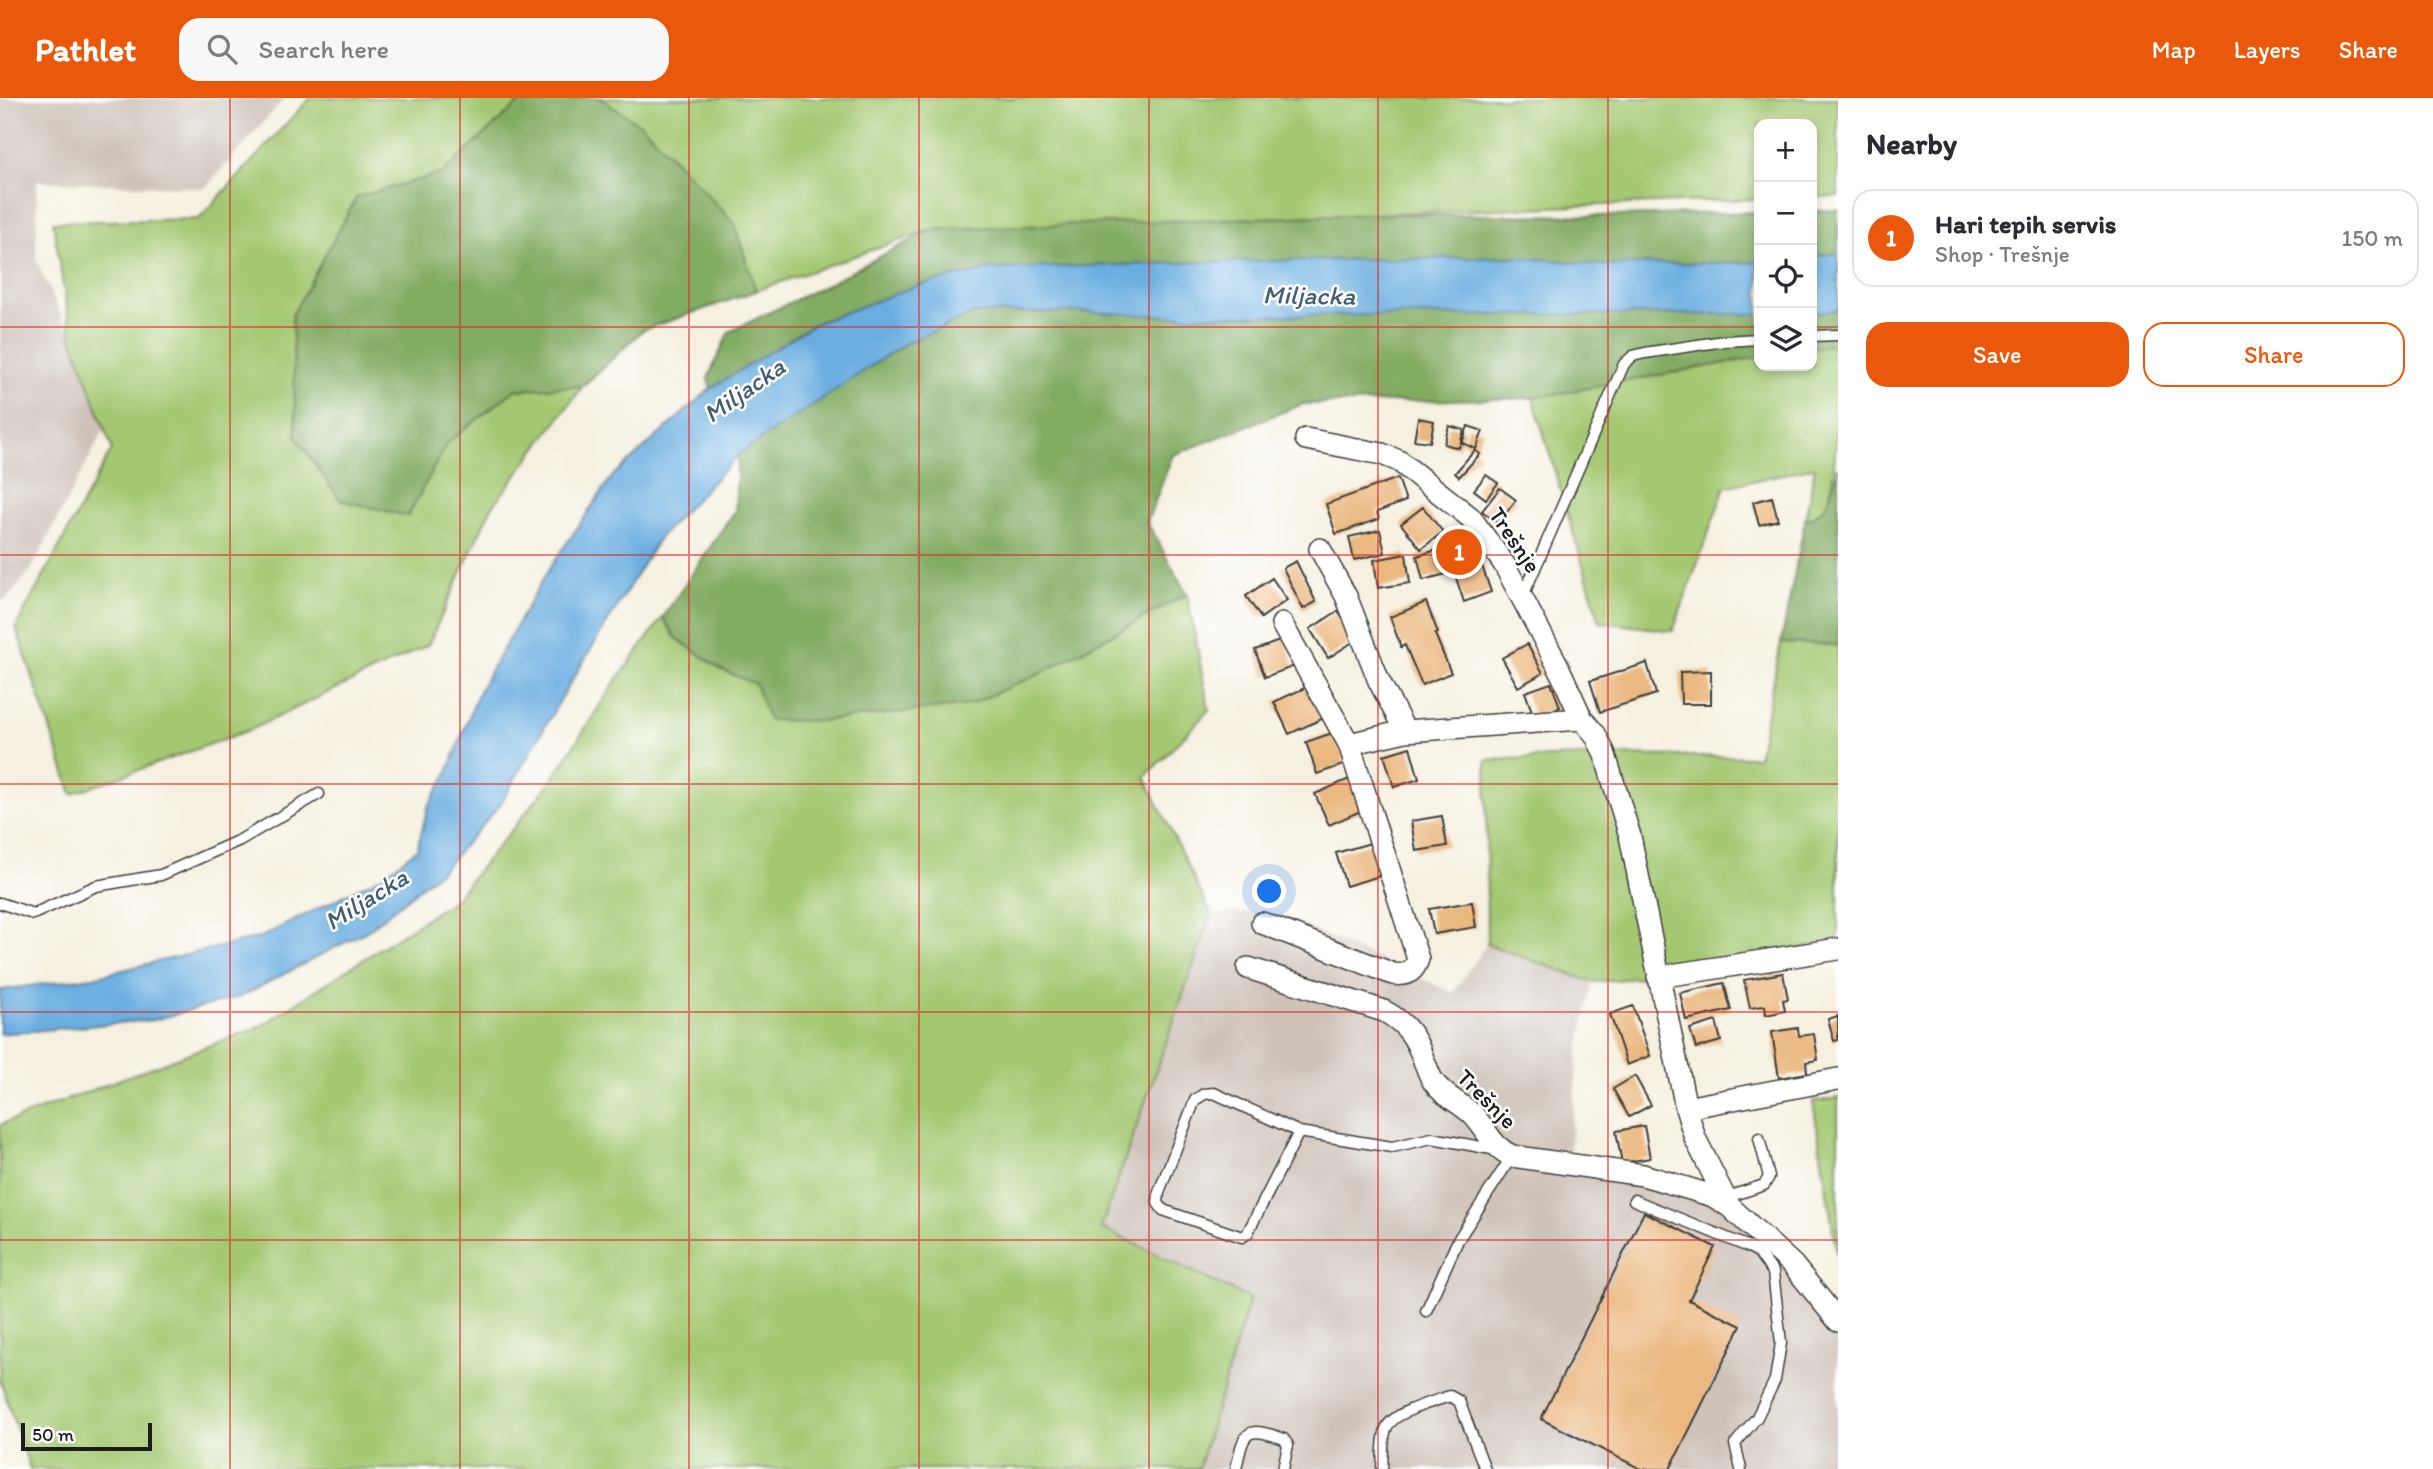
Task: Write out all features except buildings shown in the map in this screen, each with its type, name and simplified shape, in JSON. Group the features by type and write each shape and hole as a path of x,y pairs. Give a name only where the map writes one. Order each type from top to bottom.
{"street":[{"name":"Trešnje","path":"1306,439 1382,454 1416,473 1471,518 1504,564 1557,664 1582,719 1604,752 1630,836 1686,1108 1695,1138 1727,1202 1793,1265 1838,1321"},
{"path":"1320,549 1346,596 1379,681 1405,731"},
{"path":"1262,923 1393,974 1402,976 1416,967 1418,959 1349,744 1282,624"},
{"path":"1349,744 1405,731 1582,719"},
{"path":"1658,977 1838,949"},
{"name":"Trešnje","path":"1248,968 1384,1011 1400,1020 1418,1044 1432,1081 1443,1093 1471,1113 1505,1153 1643,1175 1727,1202"},
{"path":"1686,1108 1838,1079"}],"lane":[{"path":"1817,336 1838,335"},
{"path":"1521,599 1624,364 1633,356 1645,353 1754,339"},
{"path":"0,903 33,914 96,886 161,875 240,840 319,794"},
{"path":"1299,1132 1247,1234 1242,1237 1163,1210 1158,1203 1159,1192 1195,1100 1204,1094 1214,1093 1299,1132 1392,1147 1432,1138 1505,1153 1458,1240 1426,1311"},
{"path":"1727,1202 1768,1182 1759,1138"},
{"path":"1634,1200 1751,1248 1758,1252 1773,1272 1781,1343 1775,1380 1757,1417 1735,1444 1741,1469"},
{"path":"1382,1469 1385,1431 1390,1422 1397,1416 1450,1396 1459,1401 1485,1469"},
{"path":"1236,1469 1242,1442 1255,1431 1284,1439 1288,1445 1283,1469"}],"shaded area":[{"path":"0,98 285,98 205,188 37,181 36,260 109,420 32,568 6,600 0,600"},
{"path":"1272,911 1453,993 1487,944 1592,982 1578,1056 1569,1158 1726,1195 1838,1314 1838,1469 1198,1469 1250,1299 1101,1228 1211,914"}],"green space":[{"path":"310,98 1838,98 1838,196 1817,197 1817,119 1754,119 1754,199 932,229 643,330 583,386 490,510 428,645 252,729 72,794 16,627 112,449 71,335 53,222 199,219"},
{"path":"524,98 599,98 643,126 734,223 756,291 643,330 583,386 515,390 447,443 408,516 340,500 296,437 292,315 357,197 443,173"},
{"path":"1838,210 1838,344 1817,347 1817,245 1817,211"},
{"path":"1754,212 1754,358 1533,398 1303,404 1173,455 1147,522 1187,594 1037,675 969,705 822,721 769,720 755,684 720,669 675,637 663,617 735,510 738,455 720,425 708,378 729,332 932,229 1376,214 1616,216"},
{"path":"1838,344 1835,450 1831,491 1825,508 1805,520 1815,467 1725,487 1673,631 1600,622 1533,398 1754,358 1754,371 1817,371 1817,347"},
{"path":"1838,466 1838,645 1781,643 1805,520 1821,511 1829,499"},
{"path":"1187,594 1209,710 1145,777 1211,914 1101,1228 1250,1299 1198,1469 30,1469 0,1380 2,1124 261,1026 454,900 550,783 613,685 663,617 675,637 720,669 755,684 969,705 1037,675"},
{"path":"1781,643 1838,645 1838,941 1650,977 1592,982 1487,944 1486,760 1603,755 1758,757"},
{"path":"1838,1098 1838,1262 1813,1102"}],"water":[{"path":"1838,253 1838,310 1817,312 1817,255"},
{"name":"Miljacka","path":"1519,257 1605,265 1754,262 1754,314 1169,316 1085,312 977,313 906,343 738,455 659,538 566,690 500,805 446,866 367,931 242,996 154,1020 0,1034 0,990 93,977 261,937 381,877 417,849 428,807 448,772 479,691 547,572 612,477 710,389 814,324 919,285 991,269 1246,261"}],"place":[{"name":"Hari tepih servis","path":"1459,552"}]}
